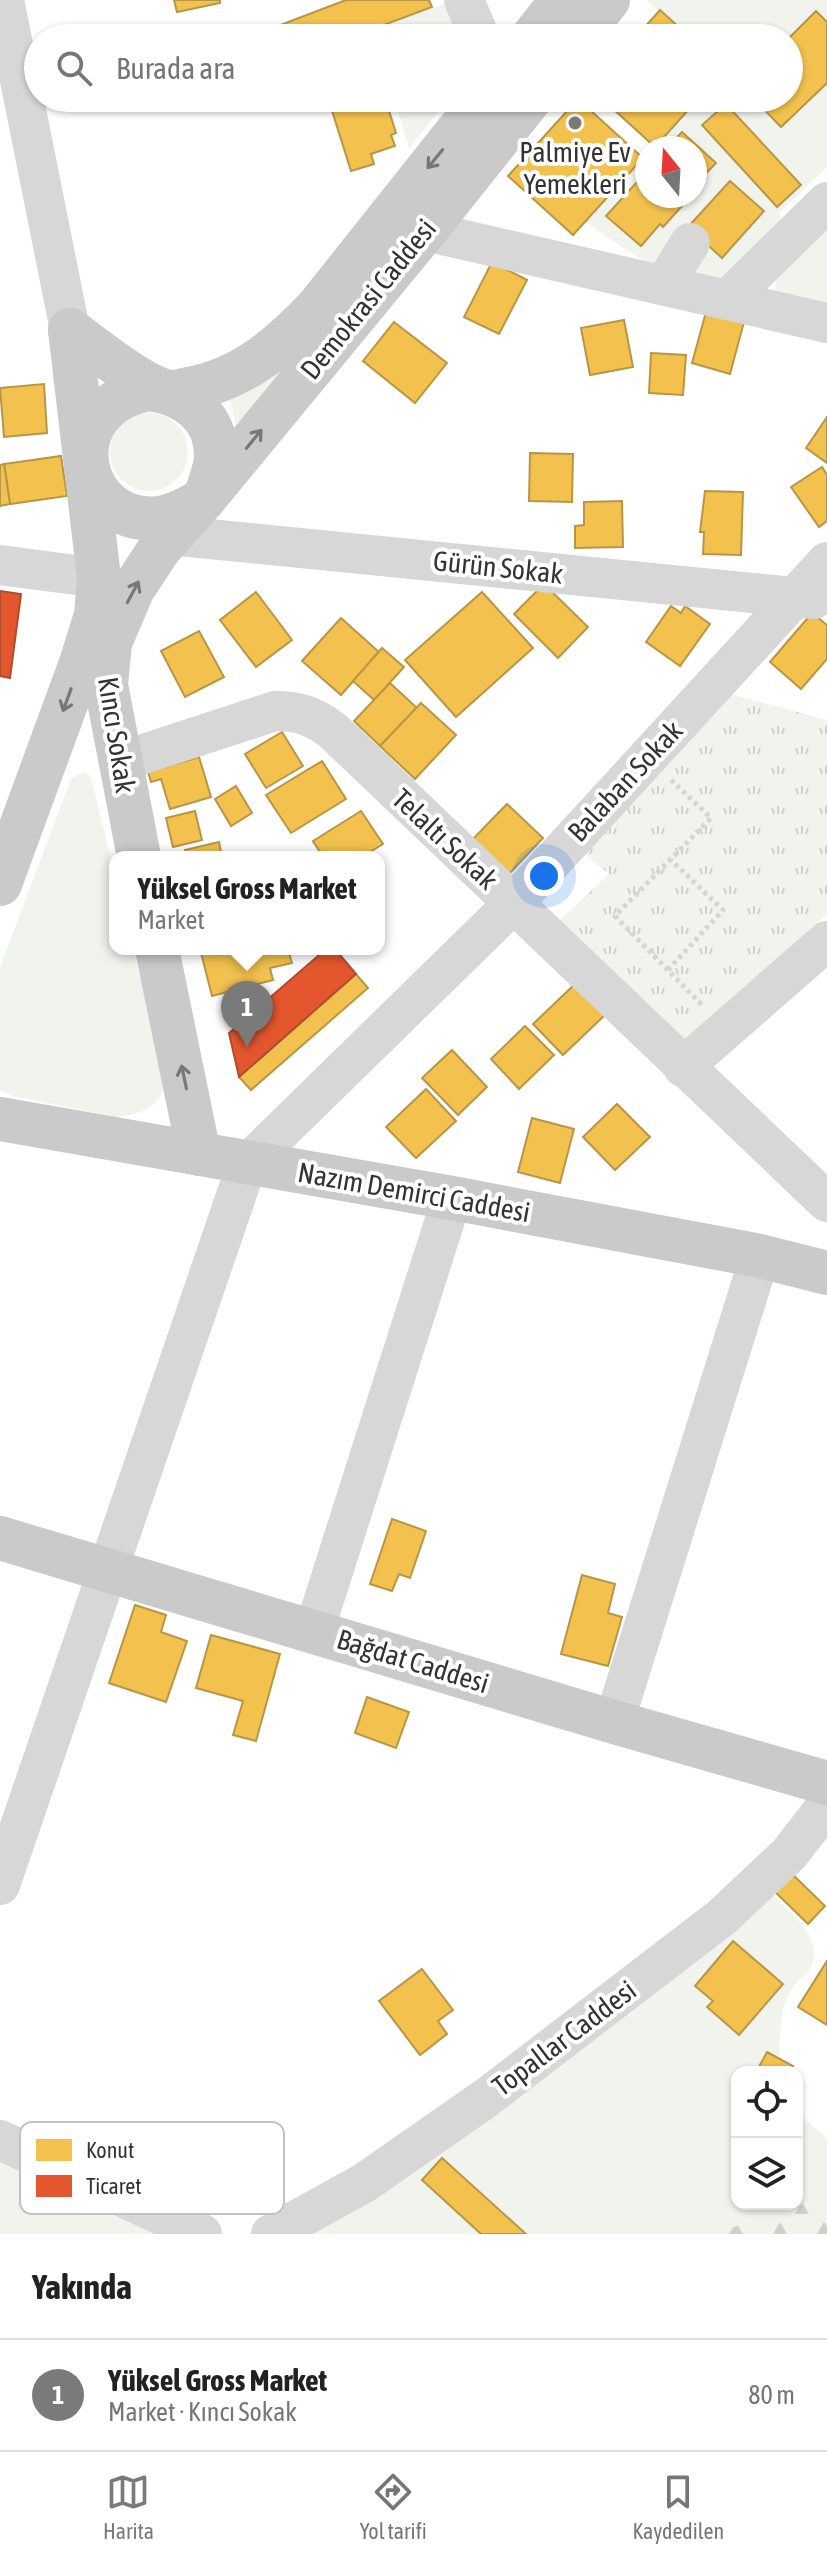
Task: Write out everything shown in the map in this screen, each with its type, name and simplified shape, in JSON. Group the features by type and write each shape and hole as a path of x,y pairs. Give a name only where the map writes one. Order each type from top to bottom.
{"main road":[{"path":"543,24 562,0"},
{"path":"589,24 608,0"},
{"name":"Demokrasi Caddesi","path":"171,392 216,382 244,370 288,339 317,308 473,112"},
{"name":"Demokrasi Caddesi","path":"204,499 435,233 521,112"},
{"path":"70,330 133,375 171,392 190,403 205,418 214,438 216,460 204,499 181,512 160,518 139,518 119,511 103,498 91,480 86,460 88,439 97,419 111,404 129,393 149,389 171,392"},
{"path":"0,884 12,814 81,663 96,615 99,578 70,330"},
{"name":"Kıncı Sokak","path":"138,851 106,685 110,643 133,589 169,535 204,499"},
{"path":"158,955 199,1154"},
{"name":"Nazım Demirci Caddesi","path":"0,1119 452,1198 760,1256 827,1273"},
{"name":"Bağdat Caddesi","path":"0,1538 827,1783"}],"street":[{"path":"4,0 24,100"},
{"path":"464,0 474,24"},
{"path":"26,112 70,330"},
{"path":"727,300 827,202"},
{"path":"435,233 827,323"},
{"path":"664,285 690,243"},
{"name":"Gürün Sokak","path":"169,535 811,598"},
{"name":"Balaban Sokak","path":"247,1164 514,903 646,758 811,598 827,562"},
{"path":"0,565 99,578"},
{"name":"Telaltı Sokak","path":"119,762 275,711 296,711 332,730 827,1202"},
{"path":"683,1067 827,941"},
{"path":"0,1885 247,1164"},
{"path":"314,1631 452,1198"},
{"path":"614,1722 760,1256"},
{"name":"Topallar Caddesi","path":"271,2234 364,2183 474,2107 722,1917 789,1854 827,1805"},
{"path":"0,2140 20,2149"},
{"path":"159,2214 202,2234"}],"path":[{"path":"646,758 711,818 615,916 725,1029"},
{"path":"668,970 723,910 671,860"}],"green space":[{"path":"646,0 827,0 827,167 779,213 783,220 725,278 708,281 671,273 633,254 585,222 635,167 635,208 707,208 707,136 664,136 686,112 803,112 803,24 674,24"},
{"path":"447,3 458,24 386,24"},
{"path":"398,112 439,112 409,148"},
{"path":"827,219 827,311 775,293 776,277"},
{"path":"364,279 239,435 228,394"},
{"path":"149,413 164,416 177,424 185,437 188,452 185,467 177,480 164,488 149,491 134,488 121,480 113,467 110,452 113,437 121,424 134,416"},
{"path":"723,692 827,720 827,914 676,1054 556,924 609,874 577,848"},
{"path":"83,772 92,781 109,851 109,955 135,955 163,1080 160,1097 150,1107 116,1117 14,1096 0,1090 0,967 71,779"},
{"path":"773,1895 805,1928 814,1948 814,1959 810,1969 791,1989 784,2006 779,2066 731,2066 731,2210 803,2210 803,2118 827,2138 827,2234 307,2234"},
{"path":"0,2156 20,2166 20,2214 120,2214 162,2234 0,2234"},
{"path":"827,2196 827,2234 713,2234 785,2210 803,2210 803,2204"}],"building: Konut":[{"path":"174,0 220,0 220,3 177,12"},
{"path":"346,0 429,0 432,7 386,24 283,24"},
{"path":"660,10 676,24 648,24"},
{"path":"816,11 827,22 827,83 803,106 803,24"},
{"path":"332,112 389,112 396,133 391,135 395,146 371,154 374,164 351,171"},
{"path":"566,112 592,112 635,151 635,167 573,235 508,176"},
{"path":"616,112 686,112 665,136 643,136"},
{"path":"717,112 733,112 801,185 777,207 702,125"},
{"path":"767,112 797,112 781,127"},
{"path":"707,155 716,163 707,172"},
{"path":"730,181 764,211 722,258 688,227"},
{"path":"635,184 635,208 680,208 663,227 660,224 641,246 606,216"},
{"path":"492,262 527,280 499,334 464,317"},
{"path":"706,312 744,322 730,374 692,363"},
{"path":"624,320 633,367 590,375 581,328"},
{"path":"394,322 447,363 415,403 363,361"},
{"path":"651,353 686,355 683,395 649,393"},
{"path":"44,384 47,433 4,437 0,388"},
{"path":"827,417 827,463 806,448"},
{"path":"530,453 573,454 572,502 529,501"},
{"path":"61,456 67,496 10,504 4,464"},
{"path":"4,464 10,504 0,506 0,465"},
{"path":"822,467 827,475 827,521 819,527 791,487"},
{"path":"705,491 743,492 741,555 703,554 704,532 700,532"},
{"path":"622,501 623,547 575,548 575,526 584,525 584,502"},
{"path":"544,584 588,627 558,658 514,614"},
{"path":"256,592 292,640 256,667 220,620"},
{"path":"482,592 533,648 456,717 405,660"},
{"path":"671,606 681,613 685,606 710,624 680,666 646,642"},
{"path":"812,613 827,625 827,659 801,689 770,662"},
{"path":"341,618 379,652 341,695 302,661"},
{"path":"199,631 224,677 185,697 161,651"},
{"path":"382,648 404,667 374,700 353,681"},
{"path":"390,683 417,708 380,746 354,721"},
{"path":"421,703 456,735 415,779 380,746"},
{"path":"282,732 303,766 266,788 245,754"},
{"path":"199,757 211,797 170,809 161,779 151,782 148,772"},
{"path":"322,761 346,799 291,833 266,795"},
{"path":"236,786 252,813 231,826 215,799"},
{"path":"507,804 543,838 508,875 471,841"},
{"path":"195,811 202,840 173,847 166,818"},
{"path":"361,811 383,844 372,851 319,851 313,841"},
{"path":"219,842 221,851 185,851"},
{"path":"202,955 290,955 292,963 270,968 273,980 212,996"},
{"path":"356,974 368,988 251,1090 239,1077"},
{"path":"575,984 605,1015 563,1055 533,1024"},
{"path":"525,1026 554,1055 519,1089 491,1059"},
{"path":"452,1050 487,1087 458,1115 422,1078"},
{"path":"426,1089 456,1121 416,1158 386,1127"},
{"path":"617,1104 650,1137 615,1170 583,1137"},
{"path":"532,1118 574,1129 560,1183 518,1172"},
{"path":"392,1519 426,1531 410,1578 399,1574 392,1591 370,1584"},
{"path":"582,1575 615,1584 608,1613 622,1617 608,1666 561,1654"},
{"path":"135,1605 166,1615 161,1632 187,1641 166,1702 109,1683"},
{"path":"211,1635 280,1654 256,1741 233,1735 243,1701 196,1688"},
{"path":"367,1697 409,1712 396,1748 355,1733"},
{"path":"788,1870 825,1906 808,1924 771,1888"},
{"path":"733,1941 783,1984 739,2035 707,2007 713,2001 695,1986"},
{"path":"827,1961 827,2025 798,2007"},
{"path":"422,1969 453,2010 438,2021 447,2034 420,2055 379,2001"},
{"path":"767,2052 793,2066 759,2066"},
{"path":"442,2158 526,2234 481,2234 422,2180"}],"building: Ticaret":[{"path":"0,591 21,594 10,678 0,676"},
{"path":"319,955 340,955 356,974 239,1077 229,1033"}],"place":[{"name":"Palmiye Ev Yemekleri","path":"575,123"},
{"name":"Yüksel Gross Market","path":"247,1047"}]}
